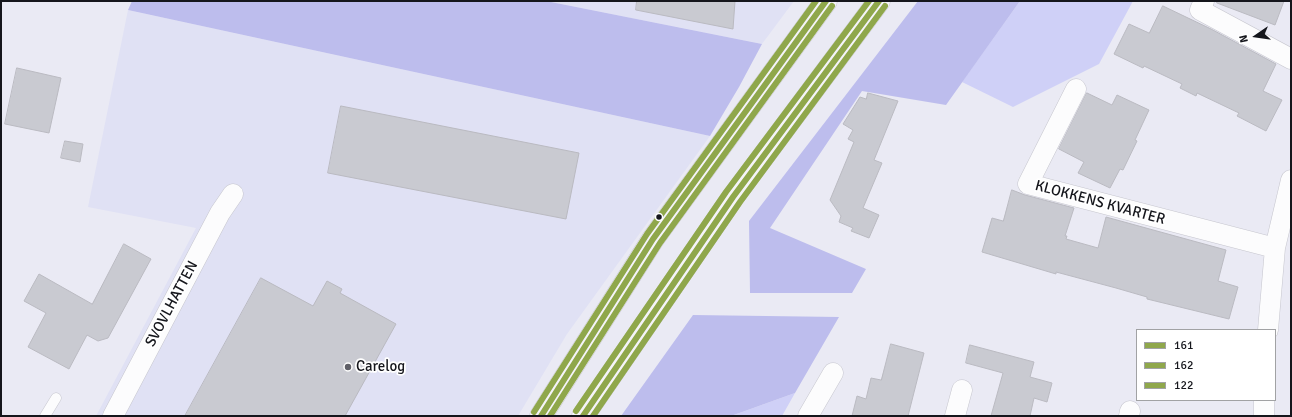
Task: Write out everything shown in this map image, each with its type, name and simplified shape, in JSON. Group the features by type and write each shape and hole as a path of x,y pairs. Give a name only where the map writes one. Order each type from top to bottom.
{"main road":[{"path":"541,416 653,239 826,1"},
{"path":"583,416 733,197 879,1"}],"street":[{"path":"1204,1 1200,10 1291,59"},
{"name":"KLOKKENS KVARTER","path":"1076,89 1028,184 1275,248"},
{"path":"1268,329 1275,248 1291,180"},
{"name":"SVOVLHATTEN","path":"113,416 220,213 233,194"},
{"path":"808,416 833,372"},
{"path":"955,416 962,390"},
{"path":"1264,401 1264,416"}],"lane":[{"path":"45,416 56,398"}],"shaded area":[{"path":"132,1 546,1 762,44 710,136 128,10"},
{"path":"546,1 794,1 762,44"},
{"path":"918,1 1020,1 946,105 862,91 770,228 866,269 852,293 750,293 749,221"},
{"path":"1020,1 1133,1 1099,64 1013,107 962,82"},
{"path":"128,10 710,136 567,334 518,416 96,416 196,228 88,207"},
{"path":"693,315 839,317 795,393 731,416 621,416"},
{"path":"795,393 782,416 731,416"}],"building":[{"path":"637,1 735,1 733,29 636,10"},
{"path":"1217,1 1284,1 1275,25 1217,3"},
{"path":"1163,6 1211,29 1276,64 1263,91 1282,100 1266,131 1237,116 1239,113 1197,93 1196,96 1180,88 1182,84 1114,54 1129,24 1149,33"},
{"path":"17,68 61,78 49,133 5,124"},
{"path":"868,93 898,101 874,160 882,163 863,208 879,215 869,238 851,231 853,228 839,222 841,216 830,200 854,142 848,139 853,130 843,124 860,97 866,99"},
{"path":"1087,93 1112,105 1117,95 1149,110 1135,140 1137,141 1123,170 1120,169 1110,188 1078,173 1084,162 1059,149"},
{"path":"341,106 579,153 566,219 328,173"},
{"path":"65,141 83,144 80,162 61,158"},
{"path":"1012,190 1074,208 1065,236 1067,236 1066,239 1098,248 1106,217 1226,250 1218,281 1238,287 1229,319 1147,299 1147,297 1116,288 1056,272 1056,274 982,252 992,218 1003,221"},
{"path":"124,244 151,259 108,338 98,341 87,335 69,369 28,347 46,313 24,301 39,274 92,304"},
{"path":"261,278 313,306 327,281 342,289 340,293 396,324 345,416 185,416"},
{"path":"891,344 924,353 908,416 852,416 857,396 866,399 871,378 881,380"},
{"path":"970,345 1034,362 1030,377 1052,383 1047,402 1034,398 1030,416 991,416 1003,373 966,363"}],"transit line":[{"name":"122","path":"534,412 647,234 816,1"},
{"name":"161","path":"541,416 653,239 826,1"},
{"name":"122","path":"576,411 726,192 869,1"},
{"name":"161","path":"583,416 733,197 879,1"},
{"name":"162","path":"550,416 660,243 832,6"},
{"name":"162","path":"593,416 740,202 885,6"}],"place":[{"name":"Carelog","path":"348,367"}]}
